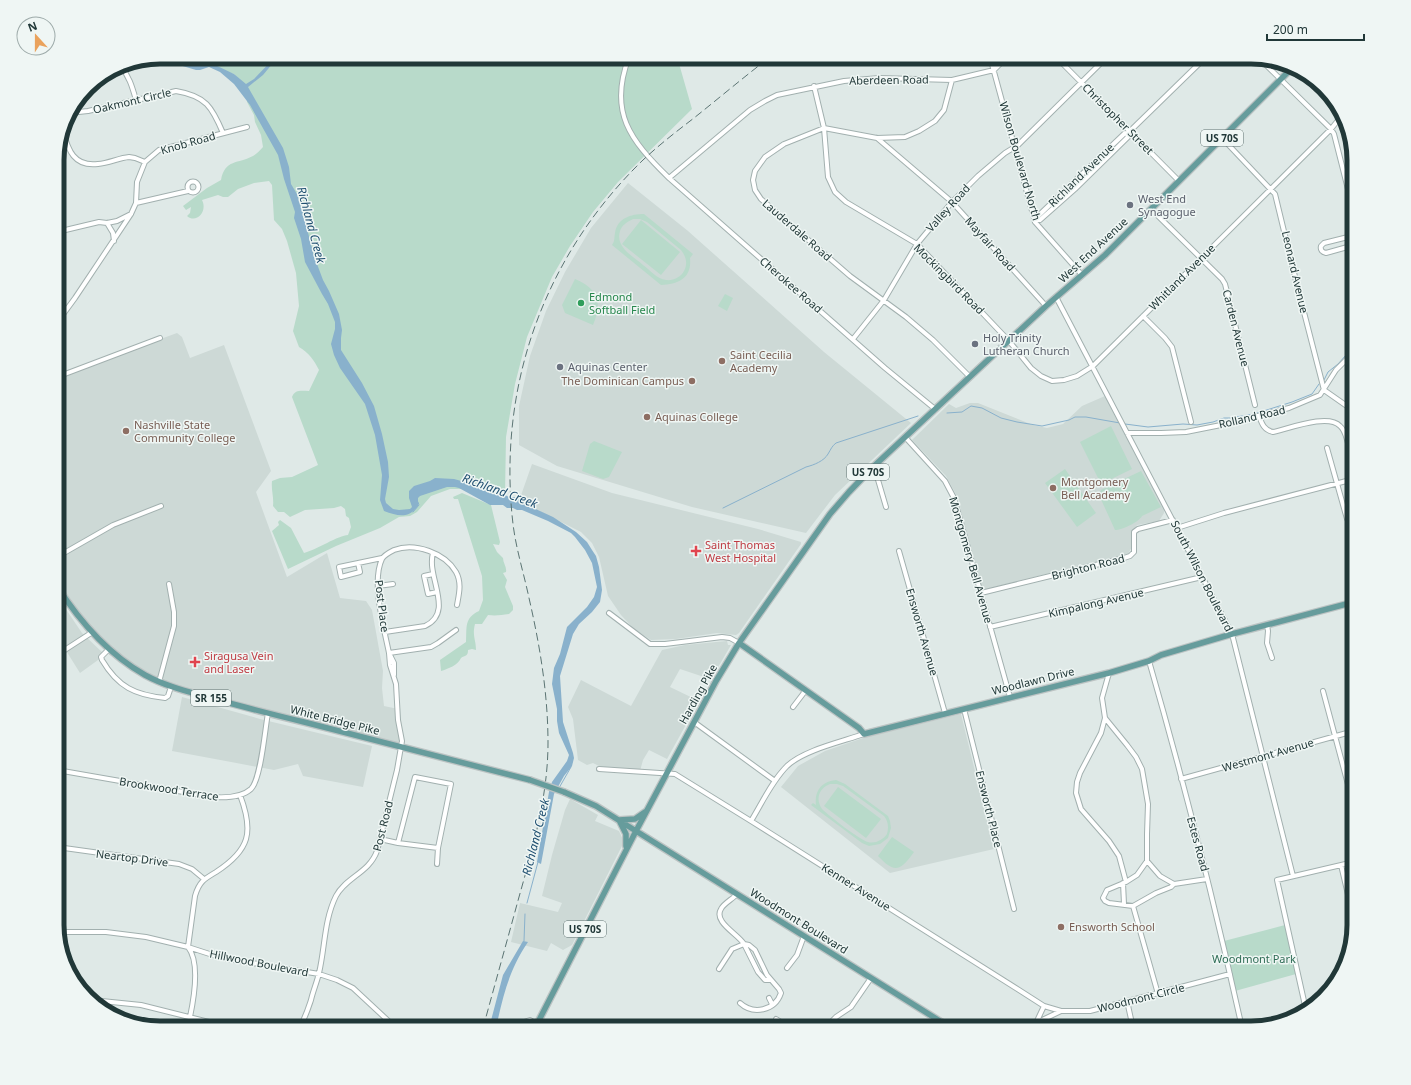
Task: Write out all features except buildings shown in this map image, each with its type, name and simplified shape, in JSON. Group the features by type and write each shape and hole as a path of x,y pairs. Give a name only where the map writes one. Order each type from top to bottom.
{"main road":[{"name":"West End Avenue","path":"935,409 1046,306 1105,255 1289,72"},
{"name":"Harding Pike","path":"539,1021 626,849 694,722 739,643 830,514 873,467 935,409"},
{"name":"White Bridge Pike","path":"64,597 72,610 91,633 125,662 159,682 172,687 268,713 530,780 596,806 636,831"},
{"name":"Woodlawn Drive","path":"864,734 1110,673 1149,661 1161,655 1232,634 1347,604"},
{"path":"739,643 859,728 864,734"},
{"path":"626,849 626,834 618,820 635,819 648,809"},
{"name":"Woodmont Boulevard","path":"636,831 940,1021"}],"street":[{"name":"Cherokee Road","path":"627,64 621,85 622,108 629,130 639,146 669,178 935,409"},
{"name":"Wilson Boulevard North","path":"992,64 1036,221 1082,275"},
{"path":"994,70 1000,64"},
{"name":"Christopher Street","path":"1063,64 1129,133 1179,181"},
{"name":"Valley Road","path":"853,339 884,300 917,244 952,202 978,176 1005,153 1015,148 1100,64"},
{"name":"Richland Avenue","path":"1036,221 1040,220 1075,189 1199,64"},
{"path":"1267,66 1331,129 1334,134 1347,185"},
{"name":"Aberdeen Road","path":"669,178 750,110 764,100 777,95 814,86 844,81 879,78 952,80 994,70"},
{"path":"124,71 131,81 136,100"},
{"path":"824,128 876,138 905,137 919,132 935,121 944,110 952,80"},
{"name":"Mockingbird Road","path":"814,86 824,128 828,177 835,192 846,202 917,244 1009,341"},
{"name":"Oakmont Circle","path":"77,112 176,91 188,93 206,103 215,114 223,133"},
{"name":"Whitland Avenue","path":"1009,341 1031,368 1041,376 1052,381 1064,380 1077,376 1093,366 1331,129 1338,120"},
{"name":"Knob Road","path":"64,313 131,214 136,203 137,182 145,162 159,150 248,127"},
{"name":"Lauderdale Road","path":"824,128 784,144 765,157 755,171 753,180 755,190 761,199 850,276 884,300 933,340 969,376"},
{"name":"Mayfair Road","path":"876,138 952,202 1046,306"},
{"name":"Leonard Avenue","path":"1222,138 1271,188 1275,194 1324,390"},
{"path":"66,140 74,157 84,164 98,164 129,157 145,162"},
{"path":"136,203 188,191"},
{"name":"Carden Avenue","path":"1151,209 1222,279 1225,284 1255,405"},
{"path":"64,230 99,222 107,223 117,221 131,214"},
{"path":"107,223 113,233 114,241"},
{"path":"1347,237 1324,243 1320,248 1326,253 1347,247"},
{"name":"South Wilson Boulevard","path":"1056,297 1232,634 1293,876"},
{"path":"1143,316 1172,347 1191,422"},
{"path":"64,374 160,338"},
{"name":"Rolland Road","path":"1127,432 1186,432 1289,408 1320,395 1336,370 1347,359"},
{"path":"1324,390 1347,406"},
{"path":"1259,416 1267,431 1273,432 1325,420 1334,421 1341,426 1347,440"},
{"name":"Montgomery Bell Avenue","path":"905,437 949,488 961,521 1010,697"},
{"path":"1327,448 1347,519"},
{"path":"873,467 886,507"},
{"path":"1177,528 1347,481"},
{"path":"64,553 113,525 161,506"},
{"name":"Brighton Road","path":"981,593 1130,556 1134,552 1134,532 1138,529 1173,520"},
{"path":"358,563 360,572 342,577 339,567 358,563 382,558 391,551 403,547 421,549 433,553 449,563 456,573 460,588 457,605"},
{"name":"Ensworth Avenue","path":"899,552 945,713"},
{"path":"385,632 422,627 430,623 437,616 439,610 437,592 431,563 433,553"},
{"name":"Post Place","path":"382,558 378,574 378,586 389,653 394,662 394,675 402,741 401,747"},
{"path":"433,574 424,576 428,594 437,592"},
{"name":"Kimpalong Avenue","path":"990,627 1202,577"},
{"path":"159,682 174,626 174,612 169,584"},
{"path":"378,586 393,584"},
{"path":"609,613 650,644 665,644 722,637 730,638 739,643"},
{"path":"1268,625 1267,643 1272,658"},
{"path":"389,653 431,647 456,630"},
{"path":"64,650 91,633"},
{"path":"109,649 100,657 114,677 133,692 165,698 168,696 172,687"},
{"name":"Estes Road","path":"1149,661 1207,879 1240,1021"},
{"path":"1110,673 1102,698 1105,718 1101,733 1077,782 1076,793 1082,809 1120,856 1124,883 1124,904"},
{"path":"793,707 806,690"},
{"path":"1323,691 1347,781"},
{"name":"Ensworth Place","path":"964,708 1014,909"},
{"path":"190,1017 195,992 195,981 192,952 188,947 194,896 204,878 233,860 242,849 248,836 245,808 240,795 251,788 258,775 268,713"},
{"path":"1105,718 1132,751 1142,769 1148,804 1147,861 1137,875 1124,883 1107,890 1103,898 1109,903 1133,906 1156,893 1171,887 1174,884 1207,879"},
{"path":"694,722 775,781"},
{"name":"Westmont Avenue","path":"1181,779 1347,733"},
{"path":"751,821 775,781 787,766 799,757 864,734"},
{"name":"Post Road","path":"302,1021 307,1012 319,974 329,915 337,895 345,885 366,869 377,851 401,747"},
{"name":"Kenner Avenue","path":"600,769 675,774 1044,1006 1061,1011"},
{"name":"Brookwood Terrace","path":"64,771 212,797 224,798 240,795"},
{"path":"398,843 415,777 451,784 438,848 437,864"},
{"path":"380,839 438,848"},
{"name":"Neartop Drive","path":"64,848 178,864 192,869 204,878"},
{"path":"1147,861 1160,876 1174,884"},
{"path":"1305,1004 1277,880 1347,864"},
{"path":"1341,865 1347,890"},
{"path":"737,894 721,908 719,913 720,917 725,926 741,939 758,972 765,980 770,980"},
{"path":"1133,906 1158,994"},
{"name":"Hillwood Boulevard","path":"64,932 106,932 130,935 188,947 222,958 319,974 337,980 353,988 388,1021"},
{"path":"787,968 797,955 804,936"},
{"path":"719,968 732,949 744,944 750,946 756,951 770,980 781,992 779,997 765,1009 757,1010 746,1007 740,1003"},
{"name":"Woodmont Circle","path":"1040,1021 1061,1011 1090,1011 1230,974"},
{"path":"832,1021 851,1007 871,978"},
{"path":"769,998 772,1004"},
{"path":"101,1001 141,1005 206,1021"},
{"path":"1127,1001 1132,1021"},
{"path":"1037,1021 1044,1006"}],"shaded area":[{"name":"The Dominican Campus","path":"628,183 688,231 824,352 911,423 835,495 806,533 692,507 557,466 519,445 519,406 530,356 546,311 565,272 591,228"},
{"path":"177,333 182,337 190,358 224,345 271,471 256,492 287,577 327,553 340,598 366,601 372,610 383,671 382,688 384,706 398,709 401,747 181,690 136,669 91,633 64,590 64,374"},
{"name":"Montgomery Bell Academy","path":"1105,396 1164,509 1164,513 1159,521 1137,525 1131,533 1132,547 1128,554 982,590 964,528 959,500 946,476 912,440 949,404 956,408 970,403 978,403 1033,425 1047,428 1063,424 1082,406"},
{"name":"Saint Thomas West Hospital","path":"532,464 612,493 758,529 801,542 801,544 739,633 736,635 717,633 676,639 651,640 634,629 621,615 608,596 599,557 592,543 581,532 519,501"},
{"path":"64,606 82,633 105,655 80,673 65,649"},
{"path":"727,641 728,645 731,645 713,676 707,678 680,669 670,687 699,701 667,759 649,750 643,760 640,771 603,768 593,763 587,765 578,760 573,719 568,707 581,680 631,706 662,650 685,645"},
{"path":"182,697 260,719 372,746 363,787 303,776 298,764 274,770 172,751"},
{"path":"961,714 994,849 890,873 781,787 798,766 825,751 863,738"},
{"path":"570,799 598,815 595,821 619,831 624,842 572,945 563,950 551,943 547,951 511,942 520,903 558,912 562,903 542,896 552,855 565,810"}],"green space":[{"path":"202,64 679,64 692,109 618,182 593,212 570,246 552,277 527,337 515,384 506,437 505,495 501,496 465,482 461,489 450,489 431,496 417,512 410,516 399,517 380,528 336,546 288,569 272,531 279,525 278,522 280,520 291,528 304,553 339,537 348,535 351,527 349,518 346,516 345,509 341,506 334,508 305,510 290,517 284,512 278,512 273,506 272,481 280,478 292,477 318,465 292,397 293,394 297,392 309,391 319,370 311,357 299,347 293,331 299,306 296,273 287,241 282,229 274,220 272,185 269,181 254,183 238,189 228,197 218,195 202,200 202,212 200,216 194,219 187,216 190,213 191,207 186,210 183,206 207,188 221,180 223,173 229,165 253,156 263,147 261,135 255,122 254,115 247,102 246,88 234,74"},
{"path":"639,214 644,214 693,254 690,258 689,271 683,279 673,283 661,285 612,245 616,228 622,220","holes":["633,219 640,219 647,222 683,252 686,260 686,266 683,273 679,277 669,280 660,278 630,255 622,246 619,237 622,227"]},
{"path":"641,220 680,252 661,275 622,244"},
{"name":"Edmond Softball Field","path":"575,279 589,287 596,297 598,310 593,325 565,313 562,305"},
{"path":"725,294 733,298 727,311 718,306"},
{"path":"1111,426 1132,469 1101,484 1080,442"},
{"path":"594,441 622,452 609,477 603,479 582,471 590,444"},
{"path":"1065,469 1096,513 1077,527 1045,483"},
{"path":"1141,471 1161,507 1142,516 1138,521 1122,529 1115,530 1099,495 1101,490"},
{"path":"462,493 491,505 500,542 499,545 493,544 497,552 503,558 506,572 503,573 507,580 505,587 513,606 513,610 509,614 488,615 482,624 475,624 474,635 476,650 468,650 467,655 461,658 455,665 441,671 440,660 466,642 467,624 471,617 479,611 483,600 482,576 458,499 454,499 453,497"},
{"path":"836,780 845,784 888,816 891,828 888,838 880,844 869,846 862,843 811,805 813,803 816,805 816,795 820,788 827,782","holes":["830,784 843,786 884,816 888,829 887,834 883,838 879,841 868,842 858,837 822,809 819,801 819,794 826,786"]},
{"path":"838,787 881,819 866,838 824,806"},
{"path":"892,837 914,852 905,863 897,868 889,866 878,856"},
{"name":"Woodmont Park","path":"1285,925 1296,974 1235,991 1224,941"}],"water":[{"path":"176,64 213,64 234,74 246,84 254,79 268,64 272,64 263,75 248,87 283,148 289,167 291,184 297,194 314,256 323,280 339,314 342,330 341,350 362,383 374,406 388,462 389,477 385,499 386,503 393,509 410,509 412,507 409,498 409,491 414,486 435,478 454,479 501,496 505,495 509,497 517,497 527,505 553,517 576,532 587,542 596,556 602,590 600,602 579,624 573,634 560,676 563,722 574,758 572,766 564,776 554,794 541,864 537,862 549,792 552,782 567,761 569,755 559,733 557,709 552,684 554,668 560,654 567,627 587,607 594,597 597,587 592,563 585,550 571,533 522,510 507,508 503,505 490,505 455,487 447,487 420,496 418,498 418,506 407,515 398,515 384,511 380,500 382,475 375,435 365,404 340,368 334,355 331,344 335,329 335,322 328,304 305,262 301,239 294,218 295,212 278,155 250,105 234,84 220,72 209,67 196,70"},
{"path":"523,941 528,942 521,952 511,973 498,1021 491,1021 503,975"}],"waterway":[{"path":"1324,380 1328,372 1347,354"},
{"path":"1125,424 1148,427 1183,424 1197,425 1224,418 1254,414 1312,394 1319,384"},
{"path":"947,413 962,412 971,406 982,408 1001,418 1042,426 1069,420 1075,417 1086,417 1120,423"},
{"path":"723,508 824,459 836,443 918,416"},
{"name":"Richland Creek","path":"413,512 419,505 418,502"},
{"name":"Richland Creek","path":"559,788 571,767"},
{"name":"Richland Creek","path":"527,903 538,862"},
{"name":"Richland Creek","path":"524,941 525,914"}],"railway":[{"path":"485,1021 539,821 543,802 547,763 548,725 543,670 513,524 510,473 513,423 521,374 535,327 554,281 579,238 608,198 655,149 761,64"}],"place":[{"name":"West End Synagogue","path":"1130,205"},
{"name":"Edmond Softball Field","path":"581,303"},
{"name":"Holy Trinity Lutheran Church","path":"975,344"},
{"name":"Saint Cecilia Academy","path":"722,361"},
{"name":"Aquinas Center","path":"560,367"},
{"name":"The Dominican Campus","path":"692,381"},
{"name":"Aquinas College","path":"647,417"},
{"name":"Nashville State Community College","path":"126,431"},
{"name":"Montgomery Bell Academy","path":"1053,488"},
{"name":"Saint Thomas West Hospital","path":"696,551"},
{"name":"Siragusa Vein and Laser","path":"195,662"},
{"name":"Ensworth School","path":"1061,927"}]}
